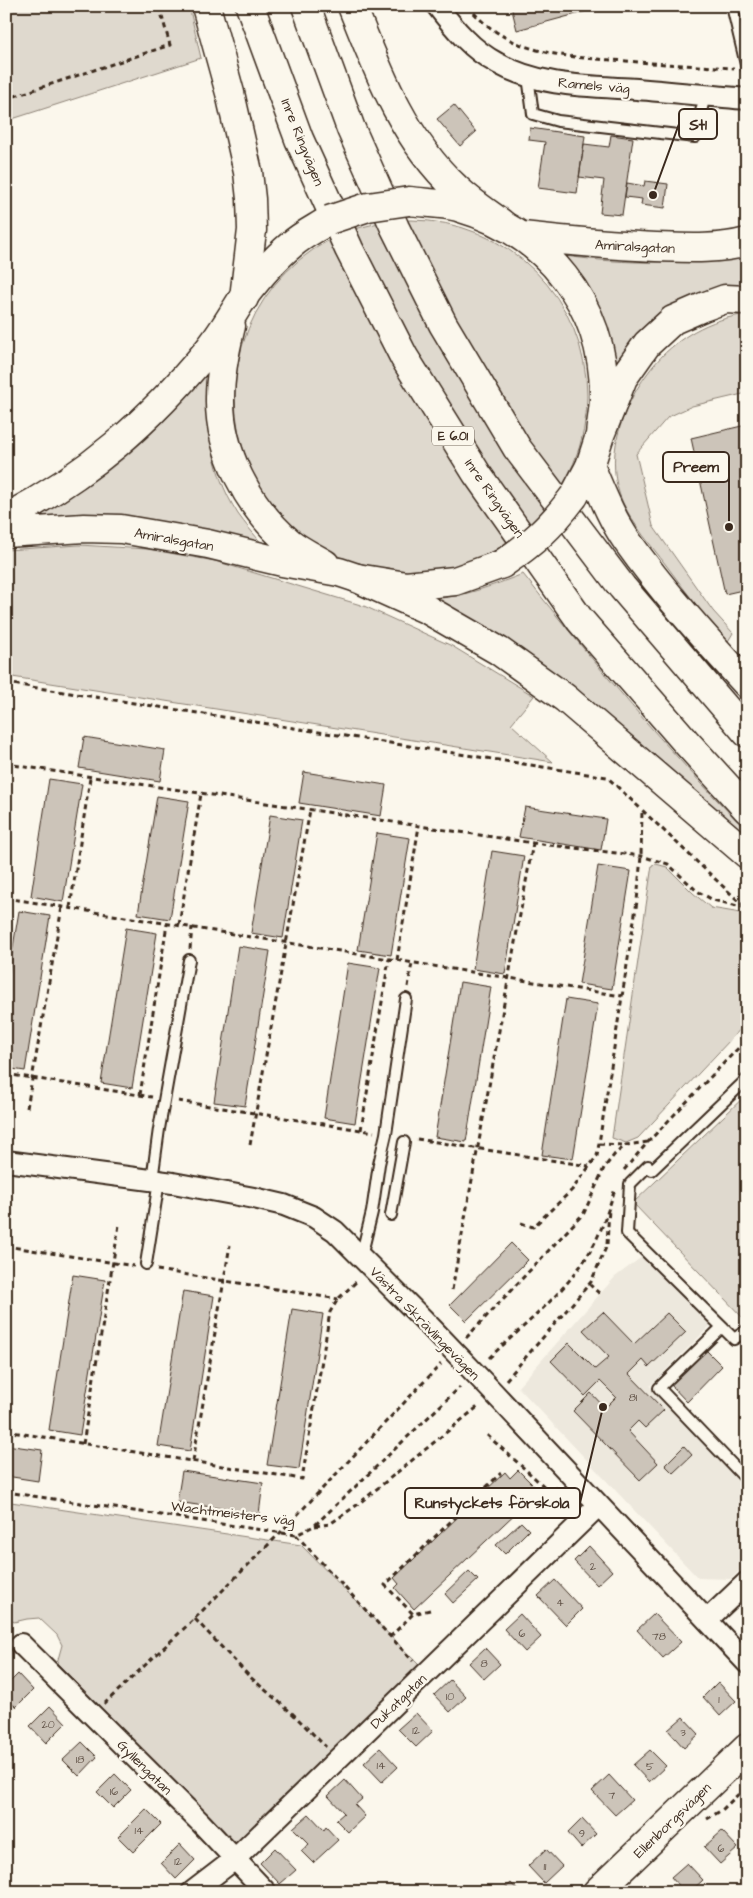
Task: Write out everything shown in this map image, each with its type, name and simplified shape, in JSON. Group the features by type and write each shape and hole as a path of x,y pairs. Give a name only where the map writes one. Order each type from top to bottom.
{"main road":[{"path":"206,6 230,93 250,190 252,230 239,307"},
{"name":"Inre Ringvägen","path":"250,6 299,139 349,249 409,366 477,474 580,620 747,809"},
{"path":"306,6 350,129 395,228 443,324 517,448 622,587 747,733"},
{"path":"352,6 374,61 400,116 428,158 456,188 512,230"},
{"name":"Amiralsgatan","path":"6,518 41,499 81,473 118,444 149,416 211,347 260,276 292,244 330,220 368,206 408,201 456,206 512,230 599,245 691,248 728,247 747,242"},
{"name":"Amiralsgatan","path":"512,230 551,261 574,290 591,324 601,360 604,397 600,434"},
{"name":"Amiralsgatan","path":"6,533 84,528 121,529 208,544 282,562 406,586 455,581 502,564 530,546 554,523 574,496 590,466 600,434 623,378 653,338 673,320 703,307 724,299 747,300"},
{"name":"Amiralsgatan","path":"239,307 223,358 220,399 225,439 239,478 261,513 290,542 348,575"},
{"path":"590,466 607,507 626,540 696,628 747,684"},
{"path":"348,575 428,610 499,650 565,698 747,854"},
{"name":"Ellenborgsvägen","path":"597,1892 747,1748"}],"street":[{"name":"Ramels väg","path":"437,6 472,46 497,63 528,76 569,86 747,99"},
{"name":"Västra Skrävlingevägen","path":"6,1161 202,1188 284,1205 314,1217 328,1226 423,1319 747,1663"},
{"name":"Dukatgatan","path":"192,1892 235,1859 599,1505"},
{"path":"707,1620 747,1582"},
{"name":"Gyllengatan","path":"22,1644 266,1892"}],"lane":[{"path":"732,6 742,68"},
{"path":"528,76 533,114 558,121 695,137 705,95"},
{"path":"145,1267 164,1099 189,960"},
{"path":"366,1262 379,1164 386,1134 406,999"},
{"path":"747,1079 652,1170 648,1166 630,1184 627,1234 734,1339 747,1330"},
{"path":"391,1216 404,1142"},
{"path":"722,1326 659,1388 747,1480"}],"path":[{"path":"6,100 170,45 159,6"},
{"path":"468,6 489,26 515,42 533,49 562,56 742,68"},
{"path":"6,683 607,777 747,909"},
{"path":"6,764 532,843 641,856 668,864 697,890 713,900 747,909"},
{"path":"70,908 90,778"},
{"path":"179,926 201,794"},
{"path":"250,1145 310,810"},
{"path":"521,1223 533,1227 572,1190 597,1156 637,901 641,856 642,810"},
{"path":"397,960 420,826"},
{"path":"452,1290 532,843"},
{"path":"6,898 622,996"},
{"path":"27,1108 62,907"},
{"path":"140,1095 167,924"},
{"path":"189,960 192,927"},
{"path":"361,1130 389,959"},
{"path":"406,999 412,963"},
{"path":"6,1074 589,1166"},
{"path":"599,1144 626,1145 648,1142"},
{"path":"463,1340 584,1213 604,1168 615,1154 626,1145"},
{"path":"6,1236 12,1206"},
{"path":"503,1382 589,1284 607,1245 609,1208"},
{"path":"83,1444 119,1225"},
{"path":"193,1462 230,1245"},
{"path":"6,1246 338,1299"},
{"path":"6,1432 302,1479 330,1312 366,1262"},
{"path":"589,1284 600,1294"},
{"path":"93,1715 195,1618 280,1533 443,1361"},
{"name":"Wachtmeisters väg","path":"6,1492 296,1535 314,1526 460,1387"},
{"path":"314,1526 330,1524 357,1505 483,1402"},
{"path":"487,1435 548,1490 558,1487"},
{"path":"413,1614 385,1585 501,1473"},
{"path":"296,1535 426,1674"},
{"path":"390,1636 413,1614 430,1610"},
{"path":"195,1618 249,1676 293,1714 338,1759"}],"shaded area":[{"path":"6,6 189,6 201,58 6,121"},
{"path":"411,220 445,224 478,234 509,250 535,272 557,298 573,329 583,362 587,396 583,430 573,463 557,494 535,520 509,542 478,558 445,568 411,572 377,568 344,558 313,542 287,520 265,494 249,463 239,430 235,396 239,362 249,329 265,298 287,272 313,250 344,234 377,224"},
{"path":"747,253 745,288 616,367 591,295 581,277 565,256 611,261 656,262 723,257"},
{"path":"747,315 747,393 692,406 668,417 636,454 653,526 713,611 733,633 727,643 649,543 627,511 617,487 615,453 618,436 629,403 656,363 676,343 700,328 713,322"},
{"path":"209,371 210,427 215,462 228,497 238,514 262,544 14,525 44,511 97,479 144,441"},
{"path":"79,545 147,549 215,561 364,606 452,646 534,696 511,724 553,762 6,676 6,550"},
{"path":"523,574 632,706 747,831 747,852 428,599 465,594"},
{"path":"656,864 667,867 711,908 741,913 747,919 747,1022 638,1138 626,1143 612,1138 652,865"},
{"path":"747,1094 747,1317 744,1319 633,1203"},
{"path":"643,1256 711,1325 650,1386 747,1489 747,1563 731,1579 698,1578 518,1387 615,1277"},
{"path":"11,1502 301,1545 421,1667 237,1846 57,1663 62,1645 57,1635 39,1618 14,1622 6,1616 6,1527"}],"building":[{"path":"511,6 606,6 517,30"},
{"path":"454,105 476,132 460,146 437,119"},
{"path":"530,128 585,136 577,193 538,188 545,142 529,140"},
{"path":"611,135 633,138 622,215 600,213 604,180 579,177 584,144 609,147"},
{"path":"645,181 668,184 665,208 641,205 642,199 625,197 627,183 644,186"},
{"path":"746,425 747,589 725,594 691,438"},
{"path":"84,737 165,750 160,781 79,768"},
{"path":"304,772 386,785 381,816 299,803"},
{"path":"49,779 82,784 63,902 31,896"},
{"path":"157,796 189,801 170,919 138,914"},
{"path":"525,807 606,819 601,850 519,837"},
{"path":"270,815 302,820 283,938 251,933"},
{"path":"377,833 410,838 391,955 358,950"},
{"path":"492,851 524,856 505,974 473,969"},
{"path":"598,866 631,871 612,989 579,984"},
{"path":"19,911 50,916 25,1071 6,1068 6,989"},
{"path":"126,928 157,933 132,1088 101,1083"},
{"path":"238,946 270,951 245,1106 214,1102"},
{"path":"348,963 380,968 355,1123 324,1118"},
{"path":"460,982 491,987 466,1142 435,1137"},
{"path":"566,999 598,1004 573,1159 542,1155"},
{"path":"511,1243 528,1260 466,1321 450,1305"},
{"path":"73,1275 105,1280 80,1435 49,1430"},
{"path":"183,1291 214,1296 190,1451 158,1446"},
{"path":"292,1309 323,1314 299,1469 267,1465"},
{"path":"603,1312 634,1344 667,1313 686,1332 649,1367 643,1360 629,1374 664,1410 645,1428 638,1421 628,1431 658,1463 640,1480 573,1411 591,1393 605,1408 616,1397 600,1381 585,1396 551,1361 569,1343 595,1369 609,1357 583,1330"},
{"path":"705,1349 722,1366 687,1402 669,1383"},
{"path":"6,1445 42,1450 38,1481 6,1476"},
{"path":"684,1446 692,1455 673,1473 665,1465"},
{"path":"518,1470 539,1491 414,1609 395,1588 399,1584 394,1578 505,1472 510,1478"},
{"path":"182,1471 263,1483 259,1514 177,1502"},
{"path":"521,1522 529,1530 505,1554 496,1545"},
{"path":"589,1546 612,1571 597,1585 574,1561"},
{"path":"469,1571 478,1580 453,1603 445,1594"},
{"path":"555,1580 582,1609 566,1625 538,1596"},
{"path":"520,1614 541,1637 525,1652 504,1629"},
{"path":"654,1614 681,1642 663,1658 637,1630"},
{"path":"485,1648 500,1664 484,1679 469,1663"},
{"path":"18,1674 33,1690 16,1707 6,1698 6,1686"},
{"path":"450,1680 466,1697 450,1712 434,1695"},
{"path":"718,1682 736,1701 720,1716 703,1697"},
{"path":"50,1706 66,1723 46,1743 30,1726"},
{"path":"416,1713 433,1731 416,1747 398,1729"},
{"path":"683,1717 699,1734 684,1748 668,1730"},
{"path":"82,1742 97,1757 79,1776 63,1760"},
{"path":"380,1748 398,1767 382,1782 364,1763"},
{"path":"650,1750 666,1766 649,1782 633,1765"},
{"path":"115,1774 131,1790 113,1808 97,1792"},
{"path":"609,1775 632,1800 615,1815 592,1791"},
{"path":"345,1780 362,1799 355,1805 365,1816 348,1832 336,1820 344,1813 328,1796"},
{"path":"146,1809 161,1824 133,1852 118,1837"},
{"path":"309,1814 324,1830 326,1827 338,1840 313,1863 301,1851 309,1844 293,1828"},
{"path":"582,1819 596,1834 581,1848 568,1833"},
{"path":"722,1831 738,1848 720,1864 704,1847"},
{"path":"180,1844 195,1860 176,1879 161,1863"},
{"path":"275,1848 296,1870 280,1884 260,1863"},
{"path":"546,1849 562,1866 544,1883 528,1866"},
{"path":"687,1863 703,1880 690,1892 684,1892 671,1877"},
{"path":"511,1883 519,1892 501,1892"}],"place":[{"name":"St1","path":"653,195"},
{"name":"Preem","path":"729,527"},
{"name":"Runstyckets förskola","path":"603,1407"}]}
